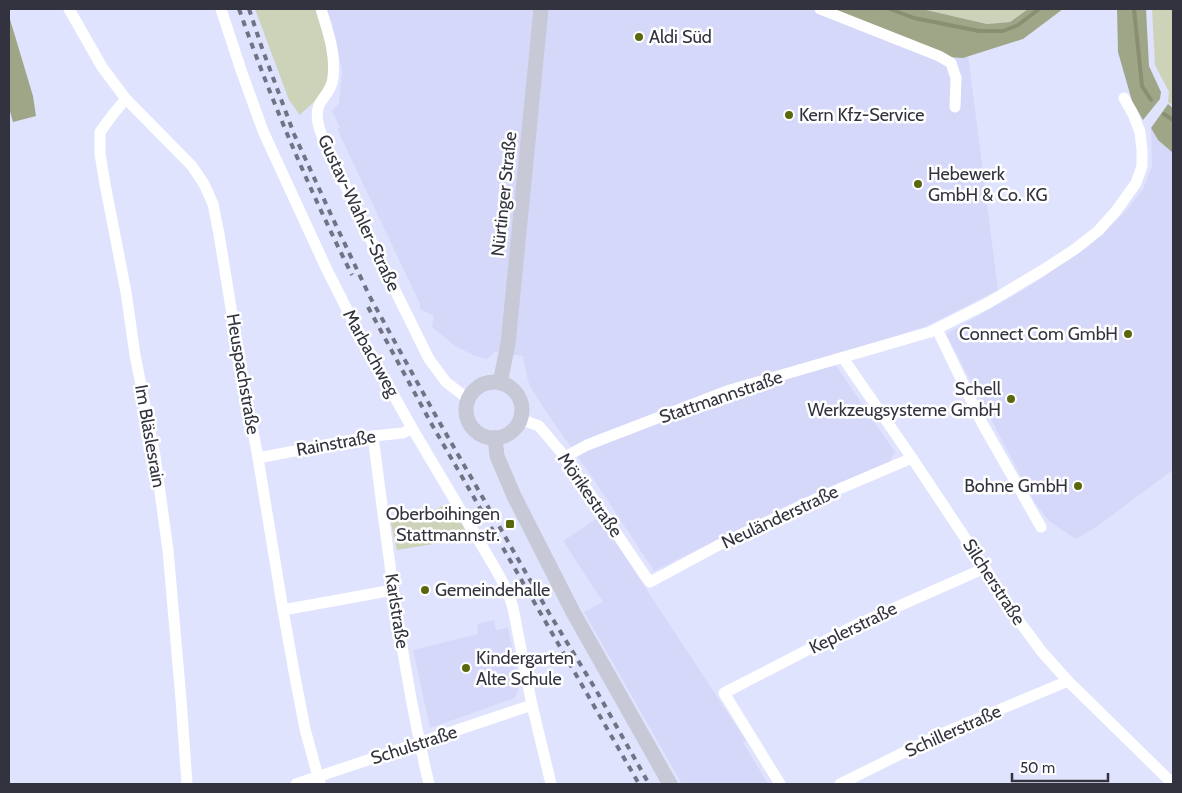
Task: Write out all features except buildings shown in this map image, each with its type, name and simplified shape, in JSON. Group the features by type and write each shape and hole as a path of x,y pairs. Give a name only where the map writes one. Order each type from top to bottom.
{"main road":[{"name":"Nürtinger Straße","path":"500,383 508,344 541,9"},
{"path":"494,382 500,383 509,387 516,394 522,413 517,426 511,432 503,437 484,437 475,432 468,422 466,405 474,391 482,385 494,382"},
{"path":"495,438 497,456 514,496 574,614 670,784"}],"street":[{"name":"Heuspachstraße","path":"69,9 102,67 126,99 192,166 204,184 212,204 220,234 238,351 283,610 306,729 319,781"},
{"name":"Marbachweg","path":"221,9 263,131 326,270 412,428 482,544 508,592 513,608 532,705"},
{"name":"Gustav-Wahler-Straße","path":"321,9 333,47 334,60 333,80 328,93 319,106 317,115 322,136 429,359 446,382 468,399"},
{"path":"820,9 939,56 951,63 956,78 955,107"},
{"name":"Stattmannstraße","path":"565,457 587,445 730,390 937,329 988,303 1043,270 1098,230 1116,211 1136,183 1142,166 1140,132 1124,98"},
{"name":"Im Bläslesrain","path":"126,99 100,132 100,154 155,456 167,541 182,699 187,784"},
{"path":"937,329 982,423 1041,527"},
{"name":"Silcherstraße","path":"843,358 986,568 1013,613 1042,652 1068,681 1173,784"},
{"name":"Mörikestraße","path":"520,419 539,426 565,457 650,582"},
{"name":"Rainstraße","path":"258,458 373,436 403,433 412,428"},
{"name":"Karlstraße","path":"373,436 393,590 419,744 429,784"},
{"name":"Neuländerstraße","path":"650,582 717,546 818,498 912,458"},
{"name":"Keplerstraße","path":"780,784 724,693 858,624 986,568"},
{"path":"283,610 393,590"},
{"name":"Schillerstraße","path":"840,784 941,734 1068,681"},
{"path":"532,705 551,784"},
{"name":"Schulstraße","path":"296,784 319,781 532,705"}],"shaded area":[{"path":"325,9 837,9 968,55 998,290 927,326 830,357 895,452 889,463 794,502 654,571 532,390 528,381 523,356 495,352 487,359 475,356 455,346 432,327 434,316 420,309 420,304 337,129 340,128 332,111 339,103 342,71"},
{"path":"1151,128 1158,140 1173,153 1173,470 1096,527 1076,539 1049,521 1035,503 946,334 1025,289 1088,247 1126,211 1143,189 1152,166"},
{"path":"599,517 746,741 743,742 768,784 682,784 584,612 603,602 563,541"},
{"name":"Kindergarten Alte Schule","path":"494,620 496,630 508,628 520,685 515,698 430,728 413,650 478,634 477,624"}],"green space":[{"path":"255,9 316,9 327,51 328,74 322,93 300,115 289,100"},
{"path":"828,9 922,9 987,24 1010,22 1028,9 1063,9 1023,39 963,58 948,57"},
{"path":"922,9 1028,9 1010,22 987,24"},
{"path":"1117,9 1146,9 1149,66 1161,92 1160,99 1143,120 1132,101 1118,52"},
{"path":"1152,9 1173,9 1173,106 1168,102 1169,92 1155,65"},
{"path":"9,16 33,96 36,116 13,122 9,108"},
{"path":"1168,104 1173,108 1173,153 1158,140 1151,128"},
{"path":"449,503 470,538 397,550 390,519 428,512"}],"waterway":[{"path":"890,9 914,18 979,31 1003,31 1018,25 1039,9"},
{"path":"1134,9 1142,86 1151,100"},
{"path":"1164,114 1173,120"}],"railway":[{"path":"239,9 291,144 352,275"},
{"path":"249,9 294,134 370,297 437,418 649,784"},
{"path":"368,307 431,423 639,784"}],"place":[{"name":"Aldi Süd","path":"639,37"},
{"name":"Kern Kfz-Service","path":"789,115"},
{"name":"Hebewerk GmbH & Co. KG","path":"918,184"},
{"name":"Connect Com GmbH","path":"1128,334"},
{"name":"Schell Werkzeugsysteme GmbH","path":"1011,399"},
{"name":"Bohne GmbH","path":"1078,486"},
{"name":"Oberboihingen Stattmannstr.","path":"510,524"},
{"name":"Gemeindehalle","path":"425,590"},
{"name":"Kindergarten Alte Schule","path":"466,668"}]}
